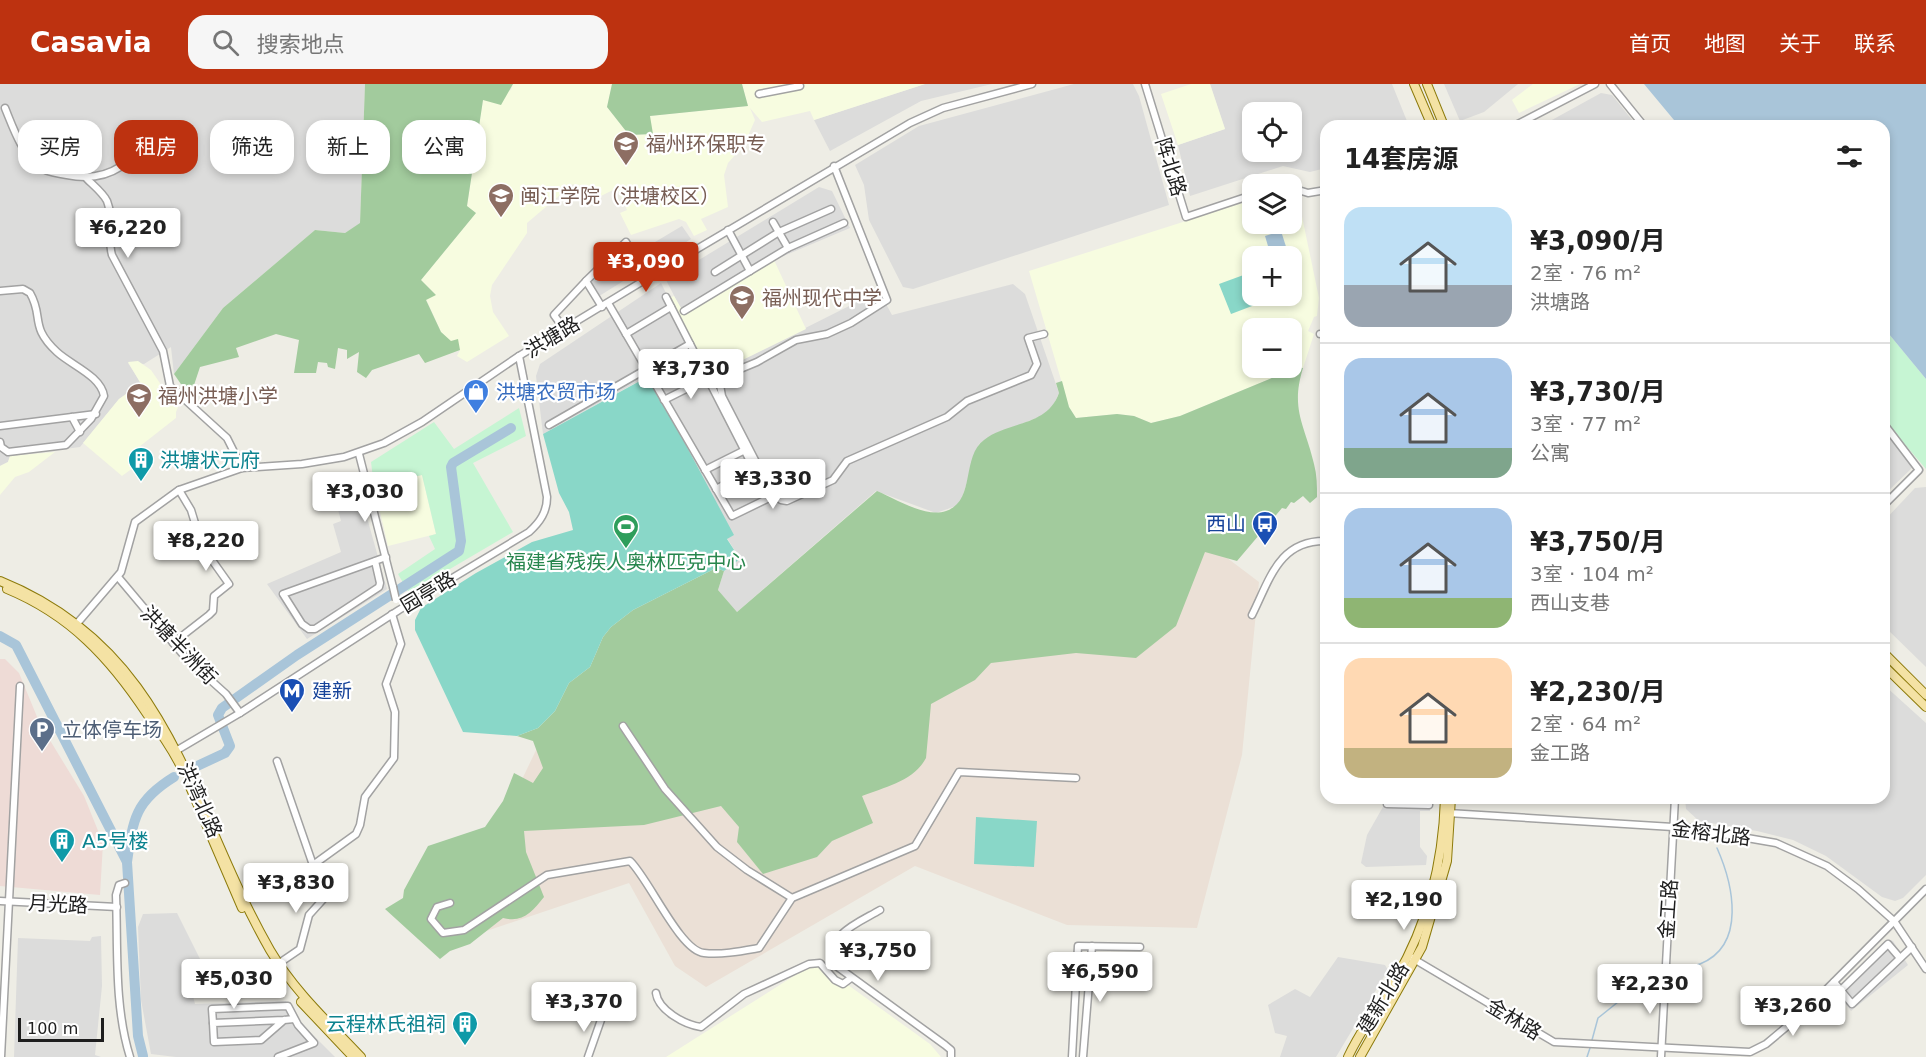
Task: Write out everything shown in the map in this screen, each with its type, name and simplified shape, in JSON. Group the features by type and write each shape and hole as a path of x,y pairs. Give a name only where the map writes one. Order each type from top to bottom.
{"main road":[{"path":"1414,84 1429,120"},
{"path":"1427,84 1442,120"},
{"name":"洪湾北路","path":"0,581 38,597 76,625 120,674 175,751 234,893 277,965 304,1005 353,1057"},
{"name":"洪湾北路","path":"0,586 43,606 76,625"},
{"path":"1890,659 1926,695"},
{"path":"1890,672 1926,707"},
{"name":"建新北路","path":"1359,1057 1416,960 1438,896 1447,861 1446,804"},
{"name":"建新北路","path":"1348,1057 1408,955 1436,883 1450,804"},
{"name":"洪湾北路","path":"277,965 309,1003 361,1057"}],"street":[{"path":"759,94 800,86 800,84"},
{"name":"洪塘路","path":"117,577 135,522 179,490 242,468 302,464 358,454 422,422 519,356 834,166 935,110 1032,84"},
{"name":"阵北路","path":"1145,84 1186,217 1242,198"},
{"path":"1526,120 1595,84"},
{"path":"1610,84 1639,120"},
{"path":"5,108 22,147 45,171 87,179 114,171"},
{"path":"834,166 887,300 851,323 827,334 796,340 757,362 728,374 720,386 722,396 772,493 778,498 790,500 833,480 847,461 947,417 967,401 1031,375 1037,364 1028,338 1044,334"},
{"path":"87,179 107,200 110,224 108,242 112,255 163,351 172,388 203,415 234,450 242,468"},
{"path":"1302,191 1308,193 1320,191"},
{"path":"715,272 779,232 831,209"},
{"path":"773,222 788,248"},
{"path":"684,311 788,248 844,223"},
{"path":"728,230 750,271"},
{"path":"565,330 554,315 626,242 648,278"},
{"path":"586,281 626,334 732,516 767,499"},
{"path":"0,291 23,290 30,293 34,301 36,323 44,339 71,364 102,386 104,400 96,414 80,432 60,447 8,452 1,447 0,442"},
{"path":"666,297 754,469 716,489"},
{"path":"626,334 672,307"},
{"path":"549,425 690,344"},
{"name":"园亭路","path":"175,751 240,713 392,614 529,532 542,518 547,497 519,356"},
{"path":"664,400 708,378"},
{"path":"0,426 96,414"},
{"path":"72,417 80,432"},
{"path":"1890,432 1919,470 1890,499"},
{"path":"705,470 745,450"},
{"path":"358,454 399,610"},
{"path":"173,643 213,611 214,596 229,584 202,546 189,504 179,490"},
{"path":"1252,615 1280,561 1300,544 1320,542"},
{"path":"375,561 379,587 315,629 309,630 302,624 283,594 386,557"},
{"path":"76,625 117,577"},
{"name":"洪塘半洲街","path":"117,577 173,643 240,713"},
{"path":"313,865 356,834 360,825 365,796 394,758 395,716 386,681 401,644 392,614"},
{"path":"1,1057 20,686"},
{"path":"622,726 665,789 717,847 747,870 792,898"},
{"path":"277,761 313,865 327,896 309,915 300,949 277,965"},
{"path":"450,903 437,907 431,919 443,933 464,930 547,875 630,861 642,872 677,930 693,948 702,953 739,952 763,946 792,898 915,846 959,772 1076,778"},
{"path":"1387,804 1429,806 1429,804"},
{"name":"金工路","path":"1661,1057 1675,804"},
{"name":"金榕北路","path":"1448,813 1673,827 1748,837 1799,851 1838,874 1894,921 1926,969"},
{"path":"125,883 117,890 117,907 120,1005 130,1057"},
{"name":"金林路","path":"1408,955 1549,1040 1580,1045 1743,1052 1755,1050 1787,1027 1926,889"},
{"name":"月光路","path":"0,901 117,907"},
{"path":"880,910 844,931 834,943 832,954 835,964 851,978 945,1044 951,1050 951,1057"},
{"path":"1841,990 1888,944 1900,958"},
{"path":"1072,1057 1078,946 1140,947"},
{"path":"1083,1057 1092,946"},
{"path":"1834,981 1852,1004 1912,947"},
{"path":"656,993 659,1002 683,1023 701,1027 744,994 809,964 820,963 835,980 843,984 851,978"},
{"path":"278,1057 314,1044 294,1019 288,1006 212,1009 214,1042 256,1041 266,1036 284,1020"},
{"path":"588,1057 602,1017"},
{"path":"213,1023 294,1019"}],"shaded area":[{"path":"0,84 365,84 364,120 306,120 306,174 362,174 360,224 345,233 315,230 223,308 174,374 171,347 144,364 128,363 141,383 119,399 80,447 10,456 8,462 0,466"},
{"path":"513,84 612,84 607,107 629,135 652,134 649,116 748,106 742,84 925,84 814,120 810,111 762,122 750,108 755,120 744,145 728,163 724,175 728,207 701,219 707,230 694,236 686,222 679,219 631,235 620,213 627,210 617,188 591,201 573,184 527,223 527,233 492,285 490,296 493,312 509,336 467,362 457,356 460,350 441,332 426,299 435,294 421,280 476,213 467,206 472,174 486,174 486,120 480,120 483,100 511,90"},
{"path":"925,84 992,84 921,101 830,151 814,120"},
{"path":"1074,84 1133,84 1139,96 1169,205 913,289 903,287 869,220 864,185 855,165 919,126"},
{"path":"1191,84 1210,84 1225,129 1178,145 1161,94"},
{"path":"1210,84 1392,84 1407,120 1320,120 1320,170 1310,172 1283,166 1258,174 1242,174 1242,179 1190,196 1178,145 1225,129"},
{"path":"1444,84 1518,84 1484,112 1460,120"},
{"path":"1533,84 1580,84 1519,113 1512,100"},
{"path":"1644,84 1926,84 1926,379 1890,335 1890,120 1674,120"},
{"path":"1601,93 1612,95 1632,120 1552,120"},
{"path":"819,187 832,191 850,228 774,260 683,313 666,280"},
{"path":"1242,203 1242,234 1302,234 1302,217 1319,298 1317,316 1314,317 1308,331 1314,334 1303,368 1302,318 1242,318 1242,378 1272,378 1180,416 1151,423 1134,416 1117,414 1076,418 1069,407 1029,271"},
{"path":"682,226 691,239 596,298 586,283"},
{"path":"1282,234 1286,246 1268,246 1265,236"},
{"name":"福州现代中学","path":"774,260 806,329 708,377 669,298 674,296 684,313"},
{"path":"1242,276 1242,306 1252,306 1231,314 1219,284"},
{"path":"661,283 708,377 879,291 892,315 1013,284 1025,294 1059,393 1053,406 1044,415 989,437 979,444 962,498 956,506 936,513 876,491 737,612 718,590 724,571 740,559 727,538 733,535 648,376 543,434 536,376 540,364"},
{"name":"福州洪塘小学","path":"138,361 151,370 166,392 180,403 176,418 139,447 148,457 122,476 83,443 119,399 141,384 128,362"},
{"name":"福建省残疾人奥林匹克中心","path":"649,376 734,535 727,539 740,559 724,571 716,568 633,610 611,627 603,637 590,667 569,683 555,711 538,728 517,736 463,732 415,630 415,620 421,608 476,573 532,542 573,530 569,512 559,493 543,434"},
{"path":"1890,438 1913,467 1890,489"},
{"path":"55,452 29,472 15,477 0,495 0,466 8,462 10,456"},
{"path":"422,475 436,534 388,546 374,486"},
{"path":"1926,487 1926,667 1890,632 1890,515 1915,488"},
{"path":"359,489 387,589 307,639 267,584 341,552 333,524 341,521 334,494"},
{"path":"1210,545 1259,582 1242,755 1197,928 1067,925 915,866 706,987 675,966 629,883 442,946 551,719"},
{"path":"0,659 5,659 19,673 40,724 84,796 103,843 100,895 0,886"},
{"path":"1890,690 1926,723 1926,875 1903,898 1895,901 1882,897 1826,856 1793,840 1699,821 1686,809 1686,804 1890,804"},
{"path":"1385,804 1430,804 1430,811 1420,811 1420,847 1427,856 1426,865 1366,867 1361,863 1367,835"},
{"path":"976,817 1037,821 1034,867 974,864"},
{"path":"177,913 202,963 199,975 189,980 195,1004 286,1001 305,1027 335,1057 176,1057 151,1054 141,1000 138,927 143,914"},
{"path":"101,936 102,986 95,1055 101,1057 14,1057 18,938 90,941 92,937"},
{"path":"1888,939 1893,941 1908,965 1851,1011 1836,992"},
{"path":"1338,957 1385,965 1388,970 1336,1057 1280,1057 1287,1036 1275,1033 1268,1005 1295,989 1310,997"},
{"path":"808,967 820,967 829,979 844,987 848,985 930,1044 941,1057 666,1057"}],"green space":[{"path":"365,84 513,84 501,105 483,100 480,120 402,120 402,174 472,174 467,206 476,213 421,280 436,295 426,300 441,332 451,341 458,339 460,350 425,363 419,354 372,370 366,378 357,372 359,352 347,359 347,350 338,348 335,369 328,367 327,363 318,362 316,373 294,373 299,340 276,334 236,348 239,357 200,367 192,391 185,390 174,374 223,308 315,230 345,233 360,223 362,174 390,174 390,120 364,120"},
{"path":"612,84 742,84 748,106 650,116 653,134 629,135 607,107"},
{"path":"1890,335 1926,379 1926,469 1890,427"},
{"path":"1272,378 1300,378 1298,407 1315,468 1317,497 1310,503 1303,496 1294,503 1291,502 1286,509 1282,508 1237,561 1205,552 1176,626 1136,658 1076,653 991,663 975,680 931,704 926,758 921,766 907,778 862,796 873,823 832,841 817,857 763,874 737,842 739,827 721,806 644,825 524,831 526,852 544,897 522,918 503,918 470,944 450,951 440,959 385,909 403,898 404,890 428,846 485,827 503,801 514,773 533,783 543,768 533,741 517,736 538,728 555,711 569,683 590,667 603,637 611,627 633,610 716,568 724,571 718,590 737,612 877,491 920,510 946,511 955,506 961,498 977,448 994,434 1046,412 1059,393 1056,383 1062,381 1069,407 1076,418 1117,414 1134,416 1151,423 1180,416"},
{"path":"519,408 526,436 473,463 513,532 409,593 398,574 435,549 429,536 436,534 422,475 374,486 371,462 434,422 454,449"}],"waterway":[{"path":"195,767 225,753 230,746 218,715 222,708 297,655 459,551 461,541 451,467 453,463 511,428"},
{"path":"0,636 16,645 127,862 138,1036 143,1056"},
{"path":"127,862 131,834 138,812 151,794 174,777"},
{"path":"1668,968 1700,964 1715,955 1725,943 1730,928 1731,896 1728,879 1717,848"},
{"path":"1592,1040 1598,1018 1623,998 1647,974 1663,969"},
{"path":"1587,1057 1591,1045"}],"place":[{"name":"福州环保职专","path":"626,167"},
{"name":"闽江学院（洪塘校区）","path":"501,219"},
{"name":"福州现代中学","path":"742,321"},
{"name":"洪塘农贸市场","path":"476,415"},
{"name":"福州洪塘小学","path":"139,419"},
{"name":"洪塘状元府","path":"141,483"},
{"name":"西山","path":"1265,547"},
{"name":"福建省残疾人奥林匹克中心","path":"626,550"},
{"name":"建新","path":"292,714"},
{"name":"立体停车场","path":"42,753"},
{"name":"A5号楼","path":"62,864"},
{"name":"云程林氏祖祠","path":"465,1047"}]}
